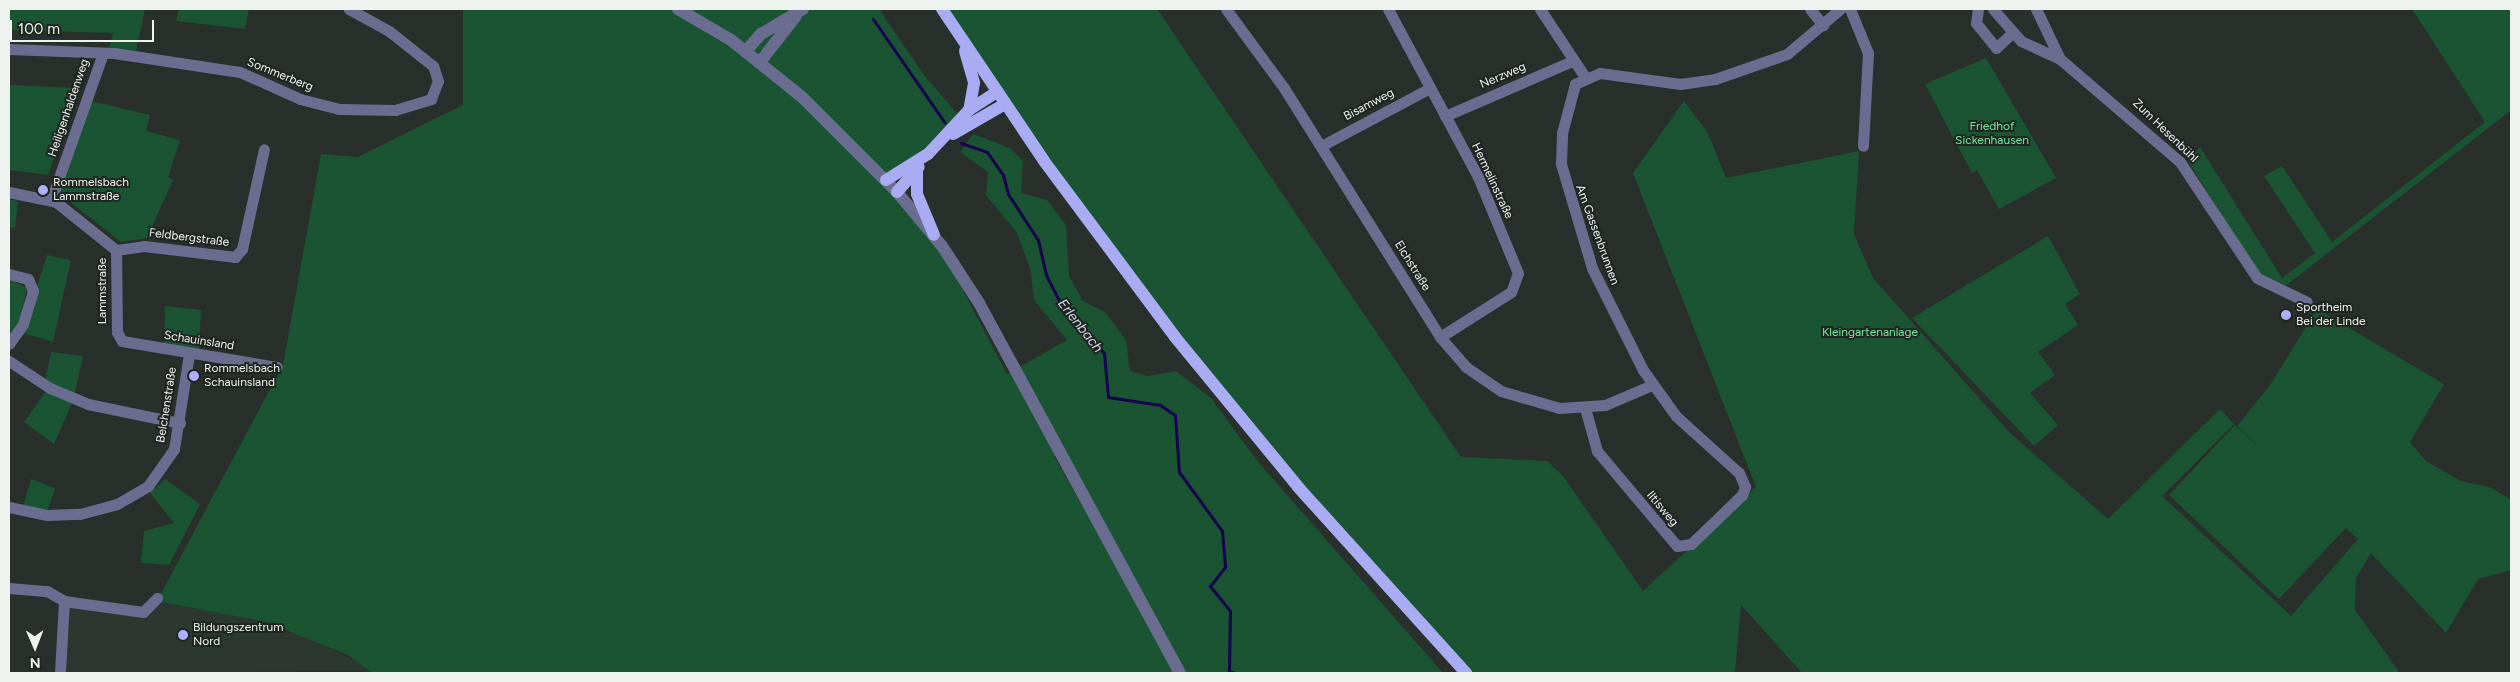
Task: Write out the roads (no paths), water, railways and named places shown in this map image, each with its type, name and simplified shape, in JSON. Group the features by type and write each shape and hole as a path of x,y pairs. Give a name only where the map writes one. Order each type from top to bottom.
{"main road":[{"path":"942,9 1005,104 1132,281 1238,415 1466,673"},
{"path":"958,33 974,84 969,110"},
{"path":"886,180 928,154 948,136 969,110 997,92"},
{"path":"948,136 1005,104"},
{"path":"897,192 917,170 928,154"},
{"path":"917,170 917,194 934,234"}],"street":[{"name":"Sommerberg","path":"9,49 103,53 240,72 300,99 339,109 395,110 431,99 438,81 427,60 349,9"},
{"path":"678,9 746,51 760,62 886,180 934,234 980,303 1180,673"},
{"name":"Elchstraße","path":"1226,9 1321,146 1440,338 1459,361 1495,388 1536,404 1584,408 1616,402 1652,385"},
{"name":"Hermelinstraße","path":"1388,9 1478,177 1518,273 1511,292 1440,338"},
{"path":"1541,9 1572,61 1585,77 1600,73 1680,84 1705,82 1787,54 1840,9"},
{"path":"1810,9 1823,25"},
{"path":"1850,9 1868,53 1863,146"},
{"path":"1978,9 1976,23 1996,48 2013,32"},
{"path":"1993,9 2027,45 2060,59"},
{"name":"Zum Hesenbühl","path":"2036,9 2060,59 2180,162 2257,278 2307,302"},
{"path":"746,51 761,34 802,10"},
{"path":"760,62 802,10"},
{"name":"Heiligenhaldenweg","path":"51,200 103,53"},
{"name":"Nerzweg","path":"1445,116 1572,61"},
{"name":"Am Gassenbrunnen","path":"1585,77 1573,89 1563,126 1560,156 1564,188 1609,306 1652,385 1689,429 1739,473 1745,488"},
{"name":"Bisamweg","path":"1321,146 1430,88"},
{"name":"Feldbergstraße","path":"116,250 144,246 235,257 242,249 264,149"},
{"name":"Lammstraße","path":"9,192 51,200 93,227 116,250 119,338"},
{"path":"9,274 28,279 33,286 23,324 9,344"},
{"name":"Schauinsland","path":"119,338 127,343 277,367"},
{"name":"Belchenstraße","path":"9,507 65,515 124,501 161,472 174,449 180,423 188,354"},
{"path":"9,361 82,402 123,415 180,423"},
{"name":"Iltisweg","path":"1584,408 1596,451 1677,546 1695,541 1737,502 1745,488"},
{"path":"9,588 47,591 64,601 143,612 156,598"},
{"path":"60,673 64,601"}],"waterway":[{"name":"Erlenbach","path":"873,19 945,123"},
{"name":"Erlenbach","path":"961,143 987,152 1003,175 1008,194 1038,240 1046,275 1063,308 1104,353 1108,397 1160,405 1175,415 1179,472 1222,531 1225,567 1210,586 1230,611 1229,671 1235,673"}],"place":[{"name":"Rommelsbach Lammstraße","path":"43,190"},
{"name":"Sportheim Bei der Linde","path":"2286,315"},
{"name":"Rommelsbach Schauinsland","path":"194,376"},
{"name":"Bildungszentrum Nord","path":"183,635"}],"park label":[{"name":"Friedhof Sickenhausen","path":"1992,134"},
{"name":"Kleingartenanlage","path":"1870,333"}]}
